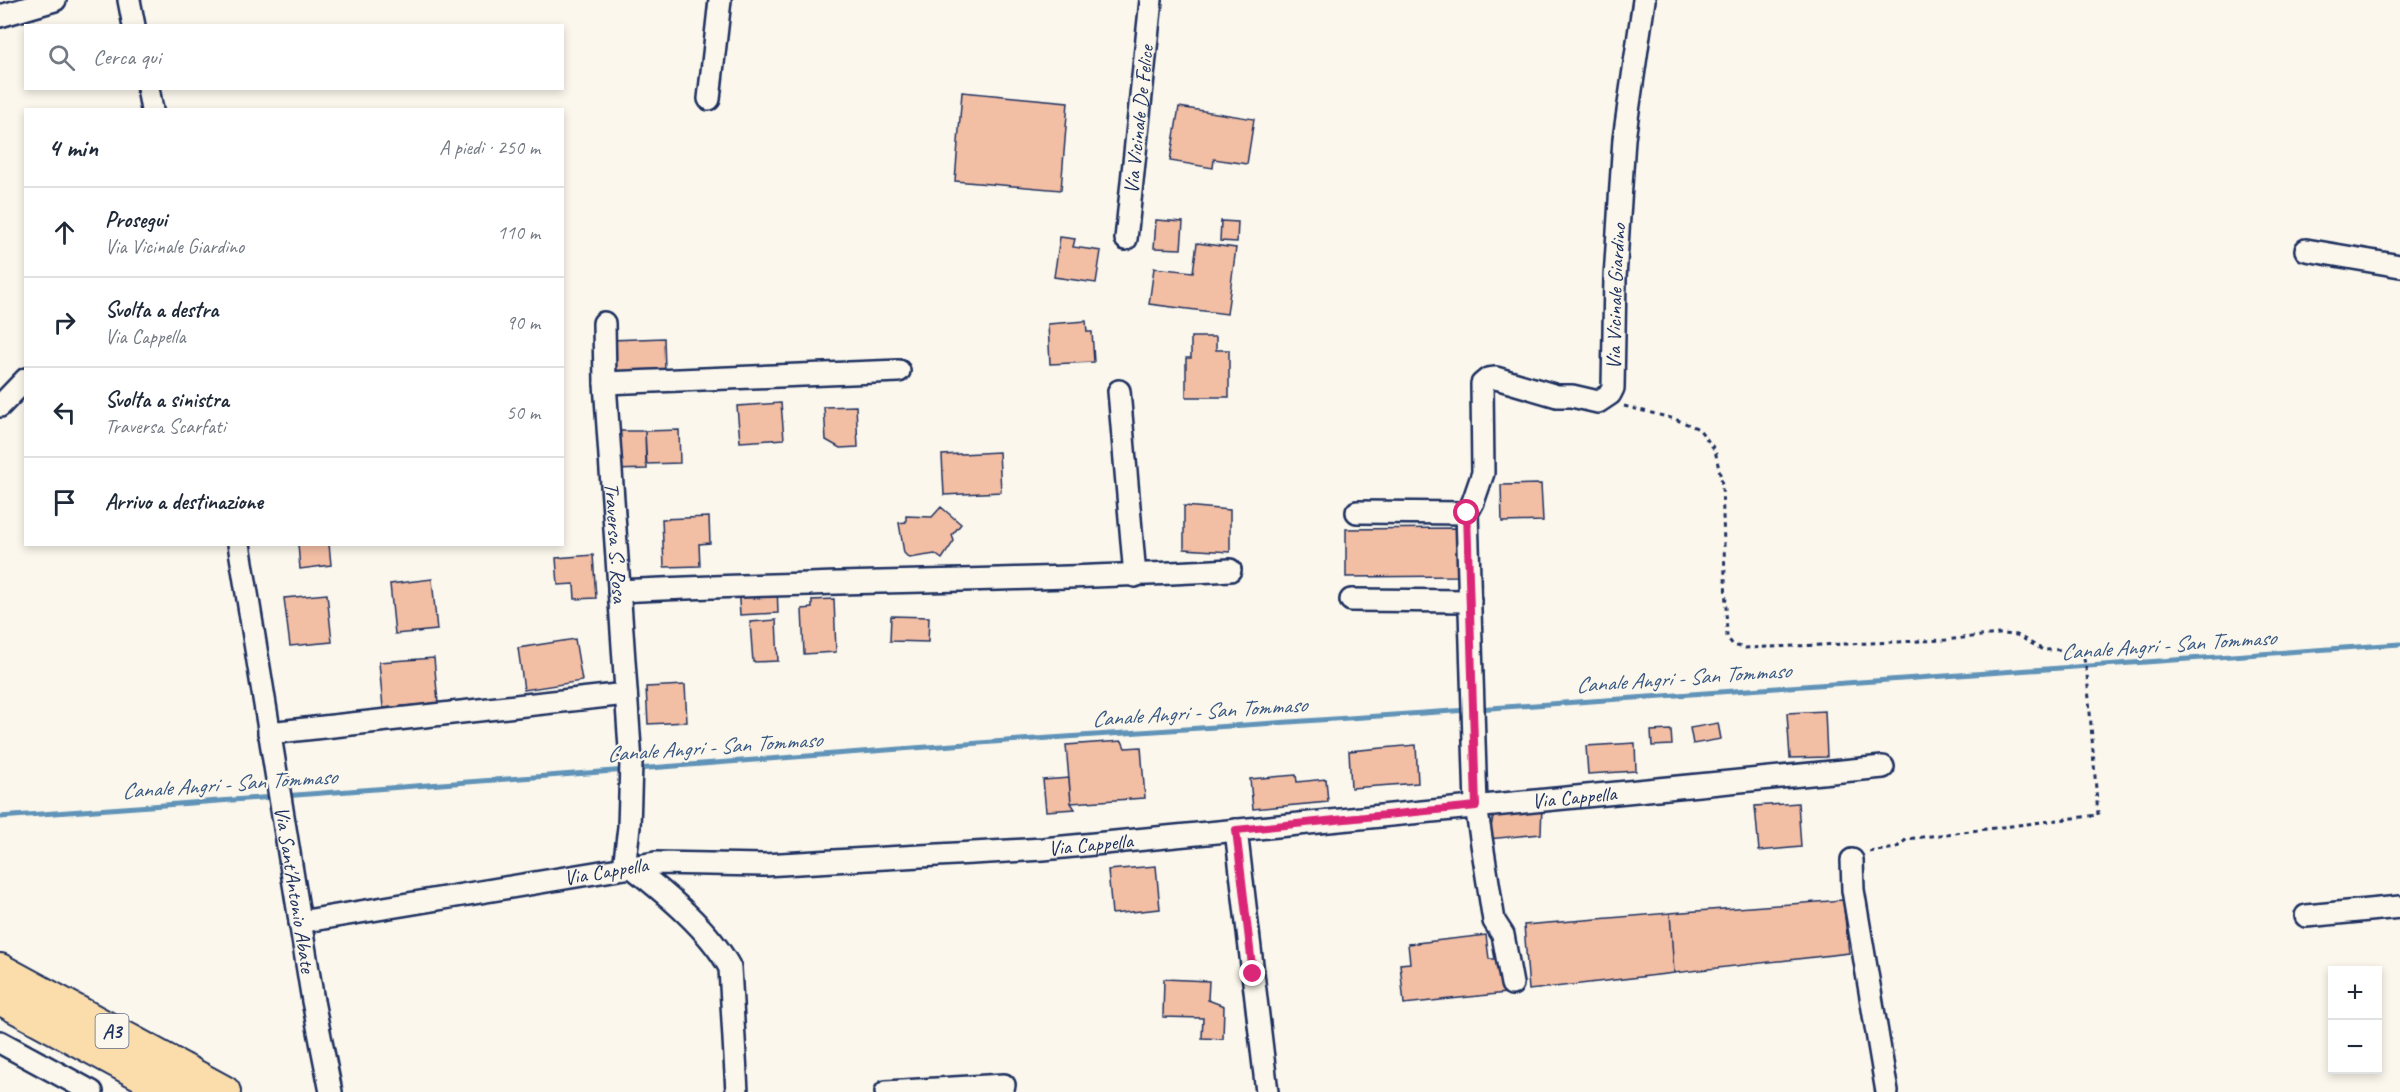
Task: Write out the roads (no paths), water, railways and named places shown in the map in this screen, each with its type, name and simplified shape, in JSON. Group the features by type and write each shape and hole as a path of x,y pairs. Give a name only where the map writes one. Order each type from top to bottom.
{"highway":[{"name":"A3","path":"0,970 224,1092"},
{"name":"A3","path":"0,998 174,1092"}],"street":[{"path":"0,16 55,0"},
{"path":"129,0 134,24"},
{"path":"709,99 720,0"},
{"name":"Via Vicinale De Felice","path":"1126,239 1151,0"},
{"name":"Via Vicinale Giardino","path":"1512,984 1503,935 1494,921 1476,806 1467,513 1483,473 1482,384 1488,379 1496,378 1557,396 1572,396 1598,402 1610,394 1624,139 1644,0"},
{"path":"148,90 152,108"},
{"path":"2306,250 2400,266"},
{"name":"Traversa S. Rosa","path":"604,323 605,383 630,772 628,867"},
{"path":"605,383 899,371"},
{"path":"0,406 24,382"},
{"path":"1119,391 1135,576"},
{"path":"1357,512 1467,513"},
{"name":"Via Sant'Antonio Abate","path":"239,546 300,922 331,1092"},
{"path":"619,591 738,585 1135,576 1230,570"},
{"path":"1351,600 1470,601"},
{"path":"269,732 626,694"},
{"name":"Via Cappella","path":"300,922 656,863 764,865 1043,849 1883,767"},
{"path":"1236,830 1267,1092"},
{"path":"1852,860 1853,890 1859,931 1887,1092"},
{"path":"628,867 669,896 693,921 730,968 737,1092"},
{"path":"2306,916 2400,907"},
{"path":"0,1042 92,1092"},
{"path":"886,1092 1004,1085"}],"waterway":[{"name":"Canale Angri - San Tommaso","path":"1477,709 2400,644"},
{"name":"Canale Angri - San Tommaso","path":"636,769 1468,710"},
{"name":"Canale Angri - San Tommaso","path":"283,796 627,770"},
{"name":"Canale Angri - San Tommaso","path":"0,817 274,797"}]}
